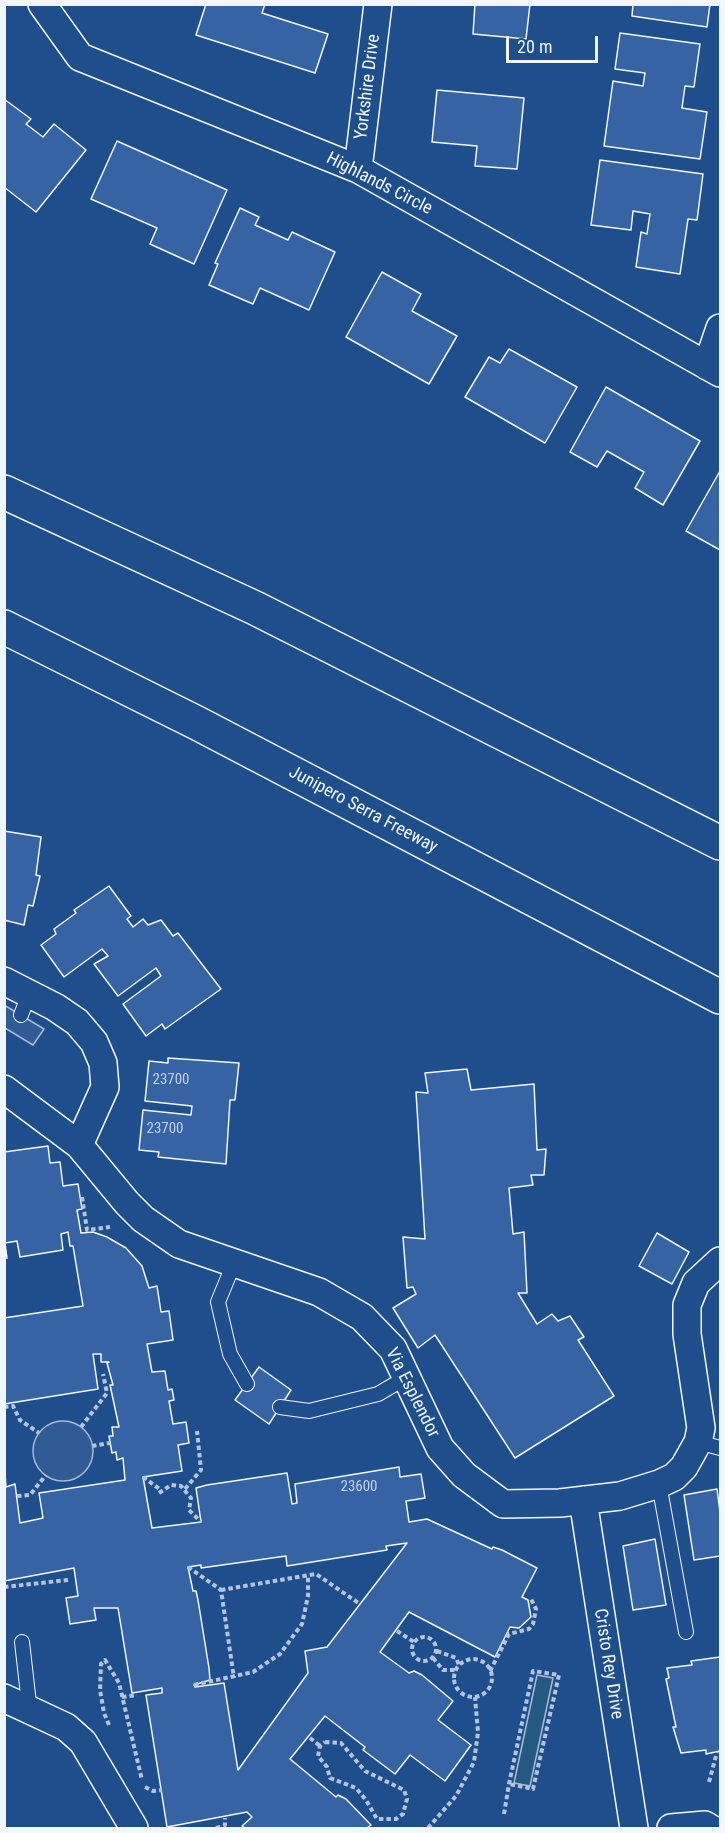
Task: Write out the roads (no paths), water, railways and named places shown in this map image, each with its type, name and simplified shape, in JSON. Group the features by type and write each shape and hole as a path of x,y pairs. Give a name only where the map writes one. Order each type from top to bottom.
{"highway":[{"path":"4,492 255,608 720,843"},
{"name":"Junipero Serra Freeway","path":"4,627 208,729 720,997"}],"street":[{"name":"Highlands Circle","path":"42,4 80,57 358,169 714,370"},
{"name":"Yorkshire Drive","path":"358,169 378,4"},
{"path":"714,370 720,328"},
{"path":"4,981 25,1004 76,1022 94,1042 103,1063 105,1087 79,1145"},
{"name":"Via Esplendor","path":"4,1089 79,1145 143,1219 179,1244 319,1292 362,1317 393,1349 440,1448 464,1475 503,1504 620,1496 674,1477 709,1445 701,1428 689,1350 687,1305 696,1283 720,1262"},
{"name":"Cristo Rey Drive","path":"583,1500 634,1828"},
{"path":"4,1698 66,1727 83,1742 135,1828"},
{"path":"671,1828 705,1825 710,1828"}],"lane":[{"path":"234,1263 218,1302 230,1354 247,1384"},
{"path":"280,1407 309,1411 378,1394 407,1377"},
{"path":"659,1484 686,1632"},
{"path":"22,1642 30,1712"}]}
